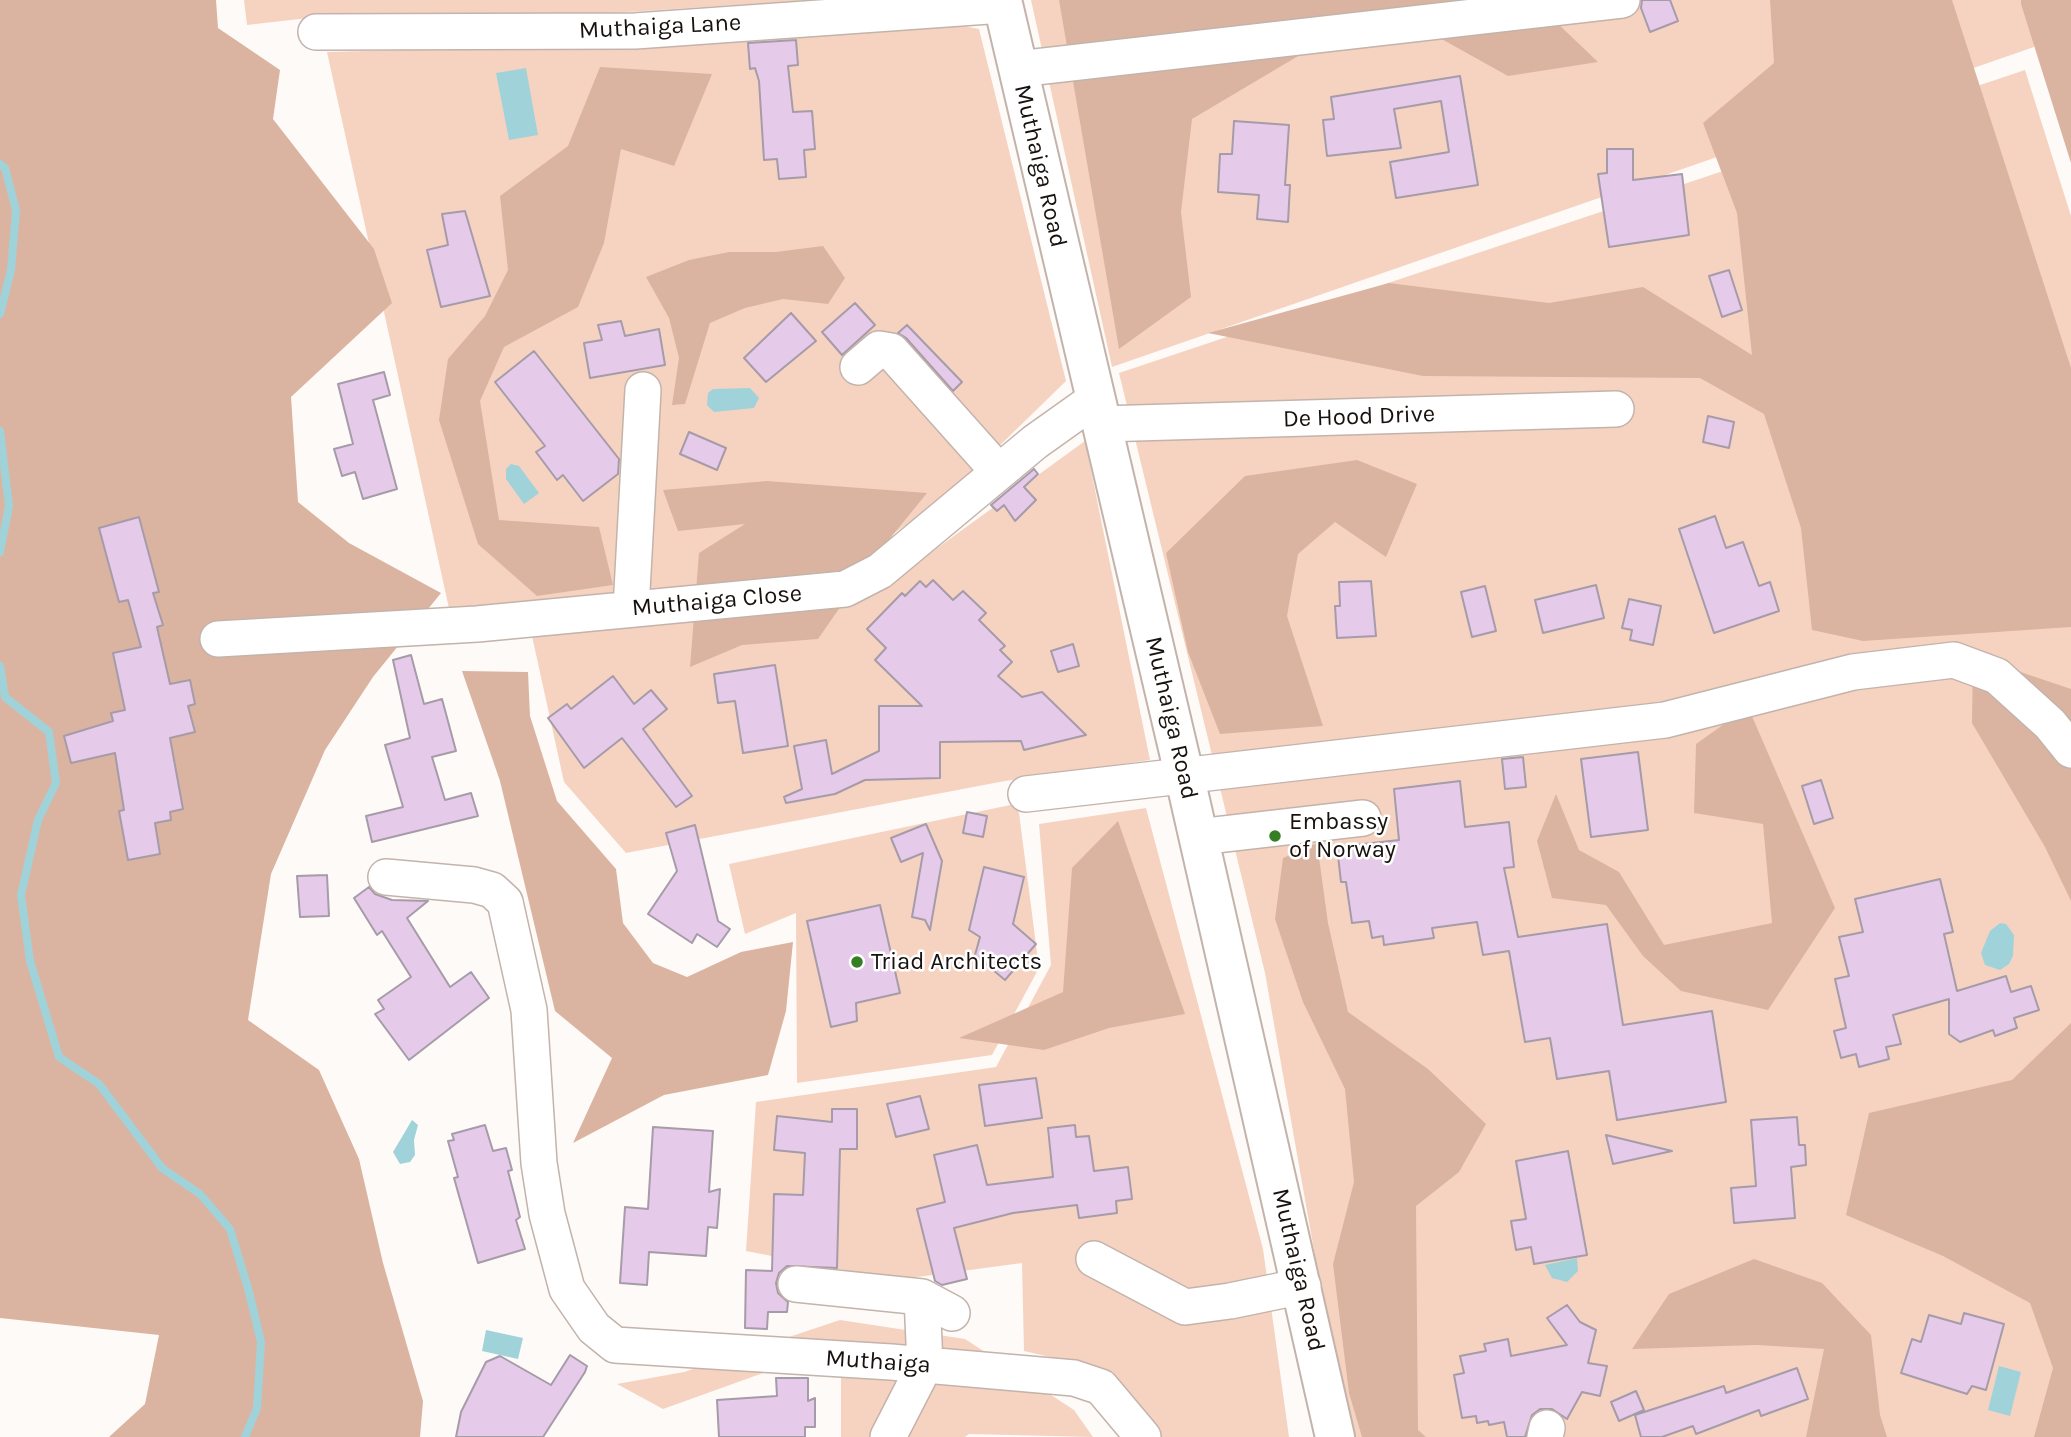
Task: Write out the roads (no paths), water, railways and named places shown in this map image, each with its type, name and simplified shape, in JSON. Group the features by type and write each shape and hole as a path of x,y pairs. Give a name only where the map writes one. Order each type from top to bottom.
{"main road":[{"name":"Muthaiga Road","path":"1002,3 1303,1286 1335,1437"}],"street":[{"path":"1018,69 1622,0"},
{"name":"Muthaiga Lane","path":"316,32 635,31 1002,3"},
{"path":"858,367 879,349 891,351 999,472"},
{"path":"631,609 643,390"},
{"name":"De Hood Drive","path":"1097,412 1616,409"},
{"name":"Muthaiga Close","path":"218,639 477,624 845,589 862,583 999,472 1097,412"},
{"path":"1026,794 1185,778 1665,720 1853,673 1954,660 1997,676 2050,724 2071,750"},
{"path":"1198,837 1363,818"},
{"name":"Muthaiga","path":"386,877 474,885 492,890 505,902 529,1010 539,1163 547,1214 567,1289 594,1328 615,1345 925,1365 1074,1378 1101,1387 1143,1437"},
{"path":"1094,1259 1185,1307 1303,1286"},
{"path":"796,1284 937,1305 925,1365 887,1437"}],"water":[{"path":"526,68 538,135 509,140 496,73"},
{"path":"750,388 759,398 754,408 714,412 707,405 708,393 713,389"},
{"path":"511,464 519,466 539,493 524,504 506,479 506,469"},
{"path":"2000,923 2006,924 2014,935 2013,956 2009,964 2000,970 1985,965 1981,953 1990,931"},
{"path":"412,1120 418,1125 414,1140 415,1155 410,1162 400,1164 393,1152"},
{"path":"1577,1258 1578,1271 1567,1282 1552,1278 1545,1265"},
{"path":"486,1330 523,1338 518,1359 482,1351"},
{"path":"1999,1366 2021,1372 2010,1416 1988,1410"}],"waterway":[{"path":"0,164 5,168 16,210 11,270 0,314"},
{"path":"0,431 9,506 0,552"},
{"path":"0,666 5,697 49,732 56,783 38,820 21,895 30,961 59,1057 99,1084 162,1168 200,1194 230,1229 261,1342 257,1408 245,1437"}],"place":[{"name":"Embassy of Norway","path":"1275,836"},
{"name":"Triad Architects","path":"857,962"}]}
